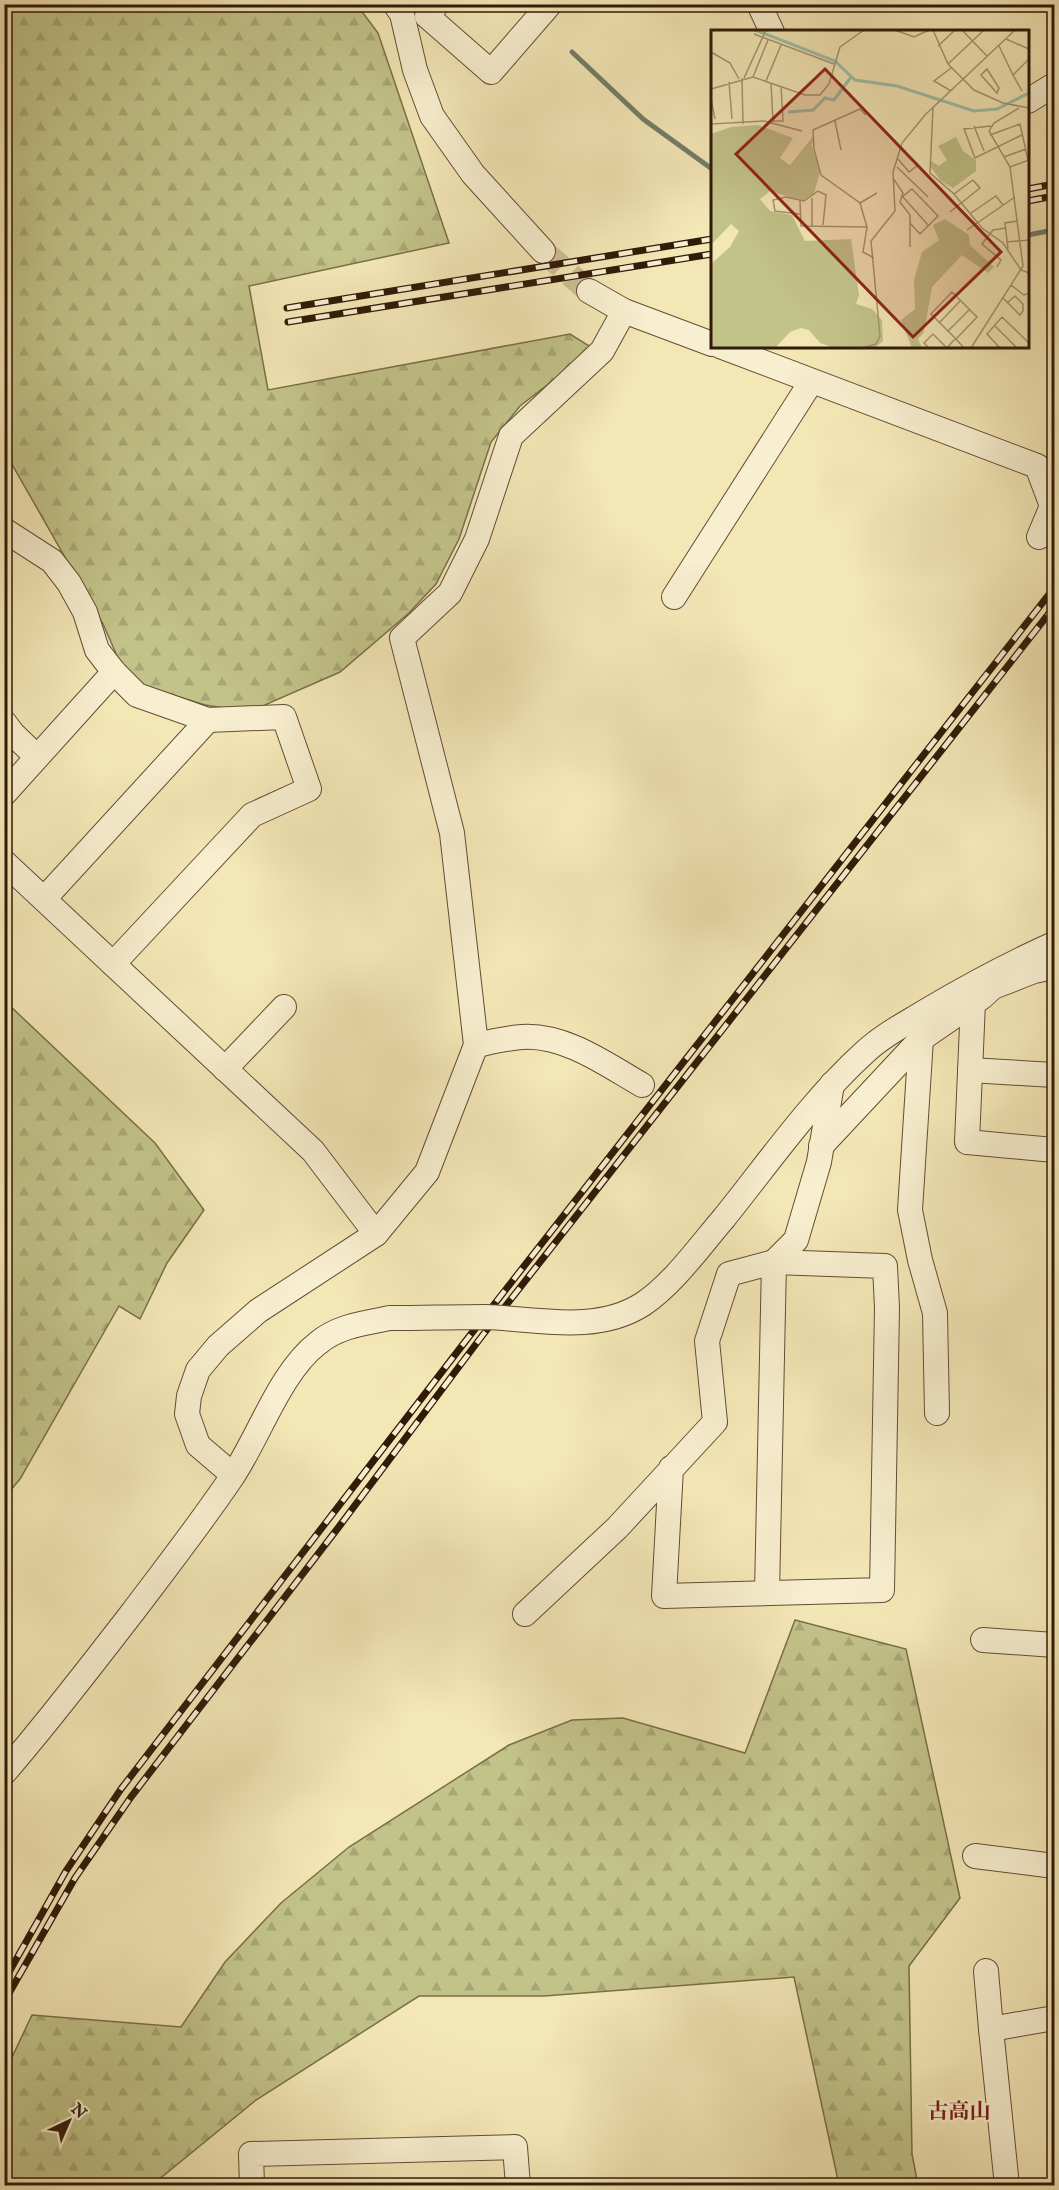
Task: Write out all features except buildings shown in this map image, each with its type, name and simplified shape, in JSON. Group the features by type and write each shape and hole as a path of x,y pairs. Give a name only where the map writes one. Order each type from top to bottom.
{"street":[{"path":"395,4 402,14 415,70 432,116 473,174 543,251"},
{"path":"437,4 427,16 490,72 550,4"},
{"path":"759,4 771,30"},
{"path":"1029,100 1054,84"},
{"path":"589,291 624,311 711,344"},
{"path":"233,1475 198,1445 187,1414 189,1396 198,1370 218,1346 258,1311 376,1234 427,1172 476,1045 452,833 402,638 450,593 477,539 511,436 602,351 624,311"},
{"path":"725,348 1037,465 1052,506 1039,537"},
{"path":"674,597 811,382"},
{"path":"4,530 52,561 69,583 85,612 98,650 114,672 137,695 208,720 284,717 309,789 252,815 113,964"},
{"path":"4,794 114,672"},
{"path":"44,899 208,720"},
{"path":"4,722 37,757"},
{"path":"4,862 313,1151 376,1234"},
{"path":"4,1773 83,1677 189,1538 233,1475 281,1388 317,1343 352,1325 390,1318 487,1317 565,1323 614,1319 642,1305 689,1260 832,1084 866,1051 886,1035 999,969 1054,944"},
{"path":"822,1146 921,1039 993,987 1009,979 1054,967"},
{"path":"973,1002 967,1142 1054,1150"},
{"path":"225,1070 284,1007"},
{"path":"476,1045 524,1037 555,1040 585,1053 642,1085"},
{"path":"921,1039 909,1210 935,1313 937,1413"},
{"path":"970,1070 1054,1075"},
{"path":"767,1593 774,1262 796,1240 822,1146 832,1084"},
{"path":"525,1614 617,1528 671,1468 715,1422 707,1341 729,1274 774,1262 885,1266 887,1308 882,1590 664,1596 671,1468"},
{"path":"983,1640 1054,1645"},
{"path":"975,1856 1054,1866"},
{"path":"986,1971 1007,2186"},
{"path":"991,2029 1054,2018"},
{"path":"252,2186 251,2154 515,2147 518,2186"}],"green space":[{"path":"4,5 357,5 378,33 449,243 249,286 268,390 570,334 594,349 520,406 491,442 459,539 436,584 409,613 340,672 249,712 205,705 128,681 103,624 5,452"},
{"path":"5,1004 9,1005 155,1143 204,1210 167,1263 140,1319 119,1306 20,1479 5,1497"},
{"path":"795,1620 906,1649 960,1898 909,1966 912,2154 918,2185 839,2185 794,1977 544,1996 419,1996 256,2100 152,2185 5,2185 5,2072 32,2015 181,2027 225,1962 281,1903 349,1847 509,1745 572,1720 623,1718 745,1753"}],"waterway":[{"path":"572,52 643,119 711,168"},
{"path":"1029,235 1054,230"}],"tunnel":[{"path":"543,251 589,291"}],"railway":[{"path":"1029,189 1054,184"},
{"path":"1029,201 1054,196"},
{"path":"287,308 711,239"},
{"path":"288,322 711,254"},
{"path":"4,1981 66,1871 121,1789 471,1334 1054,588"},
{"path":"4,2002 75,1878 131,1797 482,1336 1054,607"}],"district":[{"name":"古高山","path":"959,2112"}]}
